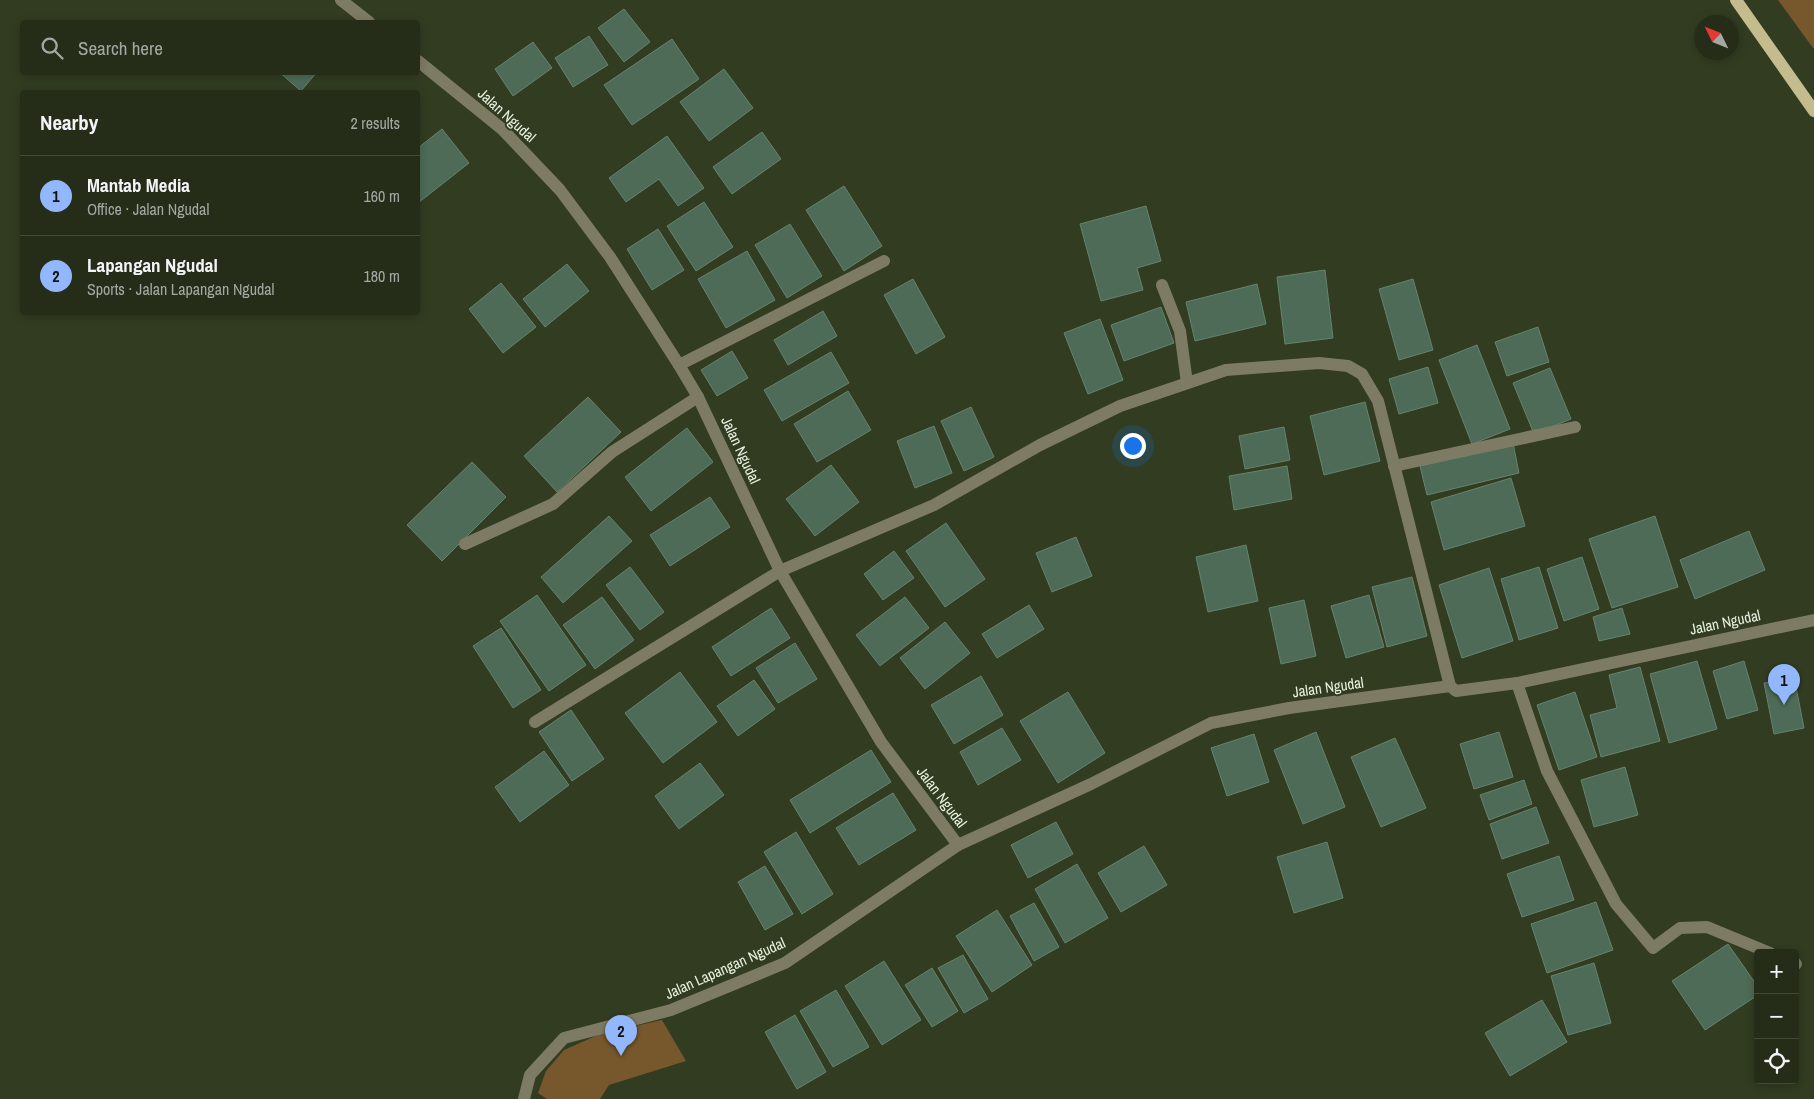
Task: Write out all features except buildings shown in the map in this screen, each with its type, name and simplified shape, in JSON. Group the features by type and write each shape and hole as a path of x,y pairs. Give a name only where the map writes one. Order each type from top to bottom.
{"main road":[{"path":"1736,0 1814,111"}],"street":[{"path":"341,0 366,20"},
{"name":"Jalan Ngudal","path":"420,63 502,129 560,190 610,257 680,365 698,397 780,571 881,742 958,845 1091,784 1211,722 1289,708 1450,686 1456,690 1516,683 1814,620"},
{"path":"680,365 884,261"},
{"path":"1162,285 1180,332 1187,383"},
{"path":"535,722 780,571 934,504 1040,445 1120,406 1226,370 1319,363 1348,366 1362,374 1378,401 1450,686"},
{"path":"465,544 553,504 612,452 698,397"},
{"path":"1394,466 1575,427"},
{"path":"1516,683 1547,771 1616,904 1653,948 1680,928 1707,927 1760,949"},
{"name":"Jalan Lapangan Ngudal","path":"524,1099 530,1074 564,1038 671,1010 785,963 958,845"}],"shaded area":[{"path":"1778,0 1814,0 1814,48 1813,48"},
{"path":"662,1020 686,1061 609,1085 600,1099 547,1099 538,1093 546,1071 564,1050 600,1034"}],"place":[{"name":"Mantab Media","path":"1784,705"},
{"name":"Lapangan Ngudal","path":"621,1056"}]}
